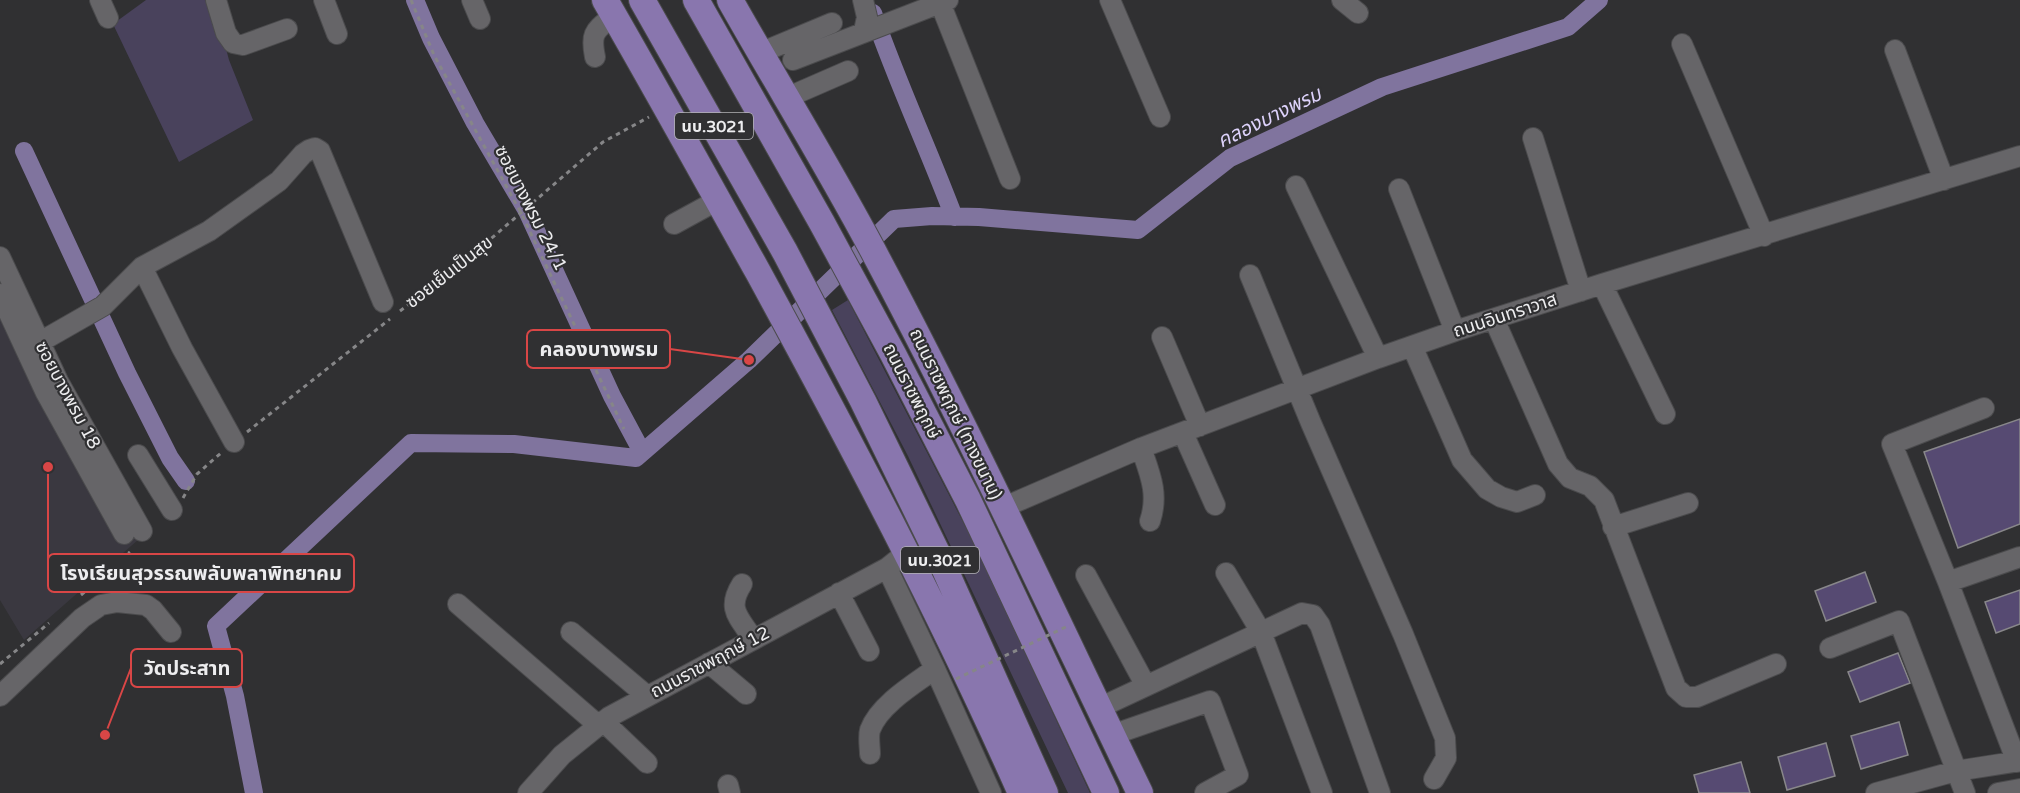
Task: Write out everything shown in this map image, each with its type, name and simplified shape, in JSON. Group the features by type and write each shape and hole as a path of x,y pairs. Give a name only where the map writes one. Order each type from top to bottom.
{"main road":[{"name":"นบ.3021","path":"642,0 785,252 863,401 942,563 1045,793"},
{"name":"ถนนราชพฤกษ์","path":"696,0 893,354 968,500 1106,793"},
{"path":"715,0 760,70 786,98"},
{"path":"730,0 757,48"},
{"name":"นบ.3021","path":"610,7 804,357 907,552 977,695 1020,793"},
{"name":"ถนนราชพฤกษ์ (ทางขนาน)","path":"757,48 847,201 879,262 1002,508 1140,793"}],"street":[{"path":"99,0 108,18"},
{"path":"216,0 226,33 233,43 243,45 287,29"},
{"path":"324,0 337,34"},
{"path":"472,0 480,19"},
{"path":"862,0 871,29"},
{"path":"1110,0 1160,117"},
{"path":"1342,0 1358,13"},
{"path":"793,60 942,1 1010,179"},
{"path":"595,57 592,41 610,7"},
{"path":"757,48 832,23"},
{"path":"1682,44 1764,236"},
{"path":"1895,50 1944,180"},
{"path":"786,98 848,71"},
{"path":"1533,138 1581,291"},
{"path":"40,342 98,309 142,267 209,231 279,182 303,154 315,148 320,152 383,302"},
{"name":"ถนนอินทราวาส","path":"1002,508 1141,448 1455,331 2020,156"},
{"path":"1296,186 1378,358"},
{"path":"1399,189 1455,331"},
{"path":"674,224 718,200"},
{"name":"ซอยบางพรม 18","path":"0,256 58,381 128,503 133,538"},
{"path":"142,267 182,348 234,442"},
{"path":"1250,275 1403,634 1444,738 1446,758 1434,779"},
{"path":"1602,284 1665,414"},
{"path":"0,294 46,393 133,538"},
{"path":"1494,319 1558,464 1570,478 1590,486 1604,500 1676,688 1686,697 1697,697 1776,664"},
{"path":"1162,336 1215,505"},
{"path":"1412,346 1462,460 1487,489 1501,497 1517,502 1535,495"},
{"path":"1876,793 1956,771 2019,761 1892,444 1984,408"},
{"path":"1141,448 1153,487 1154,508 1150,521"},
{"path":"138,455 172,510"},
{"path":"128,503 157,486"},
{"path":"1613,527 1688,503"},
{"name":"ถนนราชพฤกษ์ 12","path":"528,793 562,755 601,723 886,568 907,552"},
{"path":"1948,582 2020,557"},
{"path":"886,568 991,793"},
{"path":"1226,573 1261,632 1322,793"},
{"path":"1086,574 1146,686"},
{"path":"742,584 735,596 735,612 753,639"},
{"path":"838,593 869,651"},
{"path":"0,696 82,618 101,605 117,602 146,605 171,632"},
{"path":"458,604 647,764"},
{"path":"1099,708 1302,613 1313,615 1320,625 1380,793"},
{"path":"1830,648 1899,621 1965,793"},
{"path":"571,632 647,696"},
{"path":"709,663 746,694"},
{"path":"870,754 870,731 882,713 901,693 935,669"},
{"path":"1112,735 1210,701 1238,775 1205,793"},
{"path":"1998,793 2020,789"}],"path":[{"name":"ซอยบางพรม 24/1","path":"411,0 434,55 522,213 624,429"},
{"name":"ซอยเย็นเป็นสุข","path":"172,510 186,495 197,474 234,442 457,268 603,142 666,108"},
{"path":"81,595 133,538"},
{"path":"0,664 54,618"},
{"path":"956,679 1070,625"}],"shaded area":[{"path":"146,0 213,0 229,60 253,120 179,162 113,24"},
{"path":"0,284 53,395 139,539 24,640 0,600"},
{"path":"848,300 975,545 1090,793 1068,793 908,456 832,310"}],"building":[{"path":"2020,419 2020,524 1958,548 1924,452"},
{"path":"1865,572 1876,602 1826,621 1815,591"},
{"path":"2020,590 2020,624 1996,633 1985,602"},
{"path":"1898,653 1910,683 1860,702 1848,672"},
{"path":"1899,722 1908,755 1861,769 1851,736"},
{"path":"1826,743 1835,776 1787,790 1778,757"},
{"path":"1741,762 1750,793 1699,793 1694,775"}],"waterway":[{"path":"415,0 431,38 475,123 527,211 612,396 642,452"},
{"name":"คลองบางพรม","path":"254,793 235,696 216,626 411,443 514,444 636,458 749,360 894,219 932,216 979,217 1138,230 1230,158 1382,87 1568,27 1599,0"},
{"path":"873,13 954,217"},
{"path":"24,151 127,373 170,458 186,481"}],"place":[{"name":"คลองบางพรม","path":"749,360"},
{"name":"โรงเรียนสุวรรณพลับพลาพิทยาคม","path":"48,467"},
{"name":"วัดประสาท","path":"105,735"}]}
